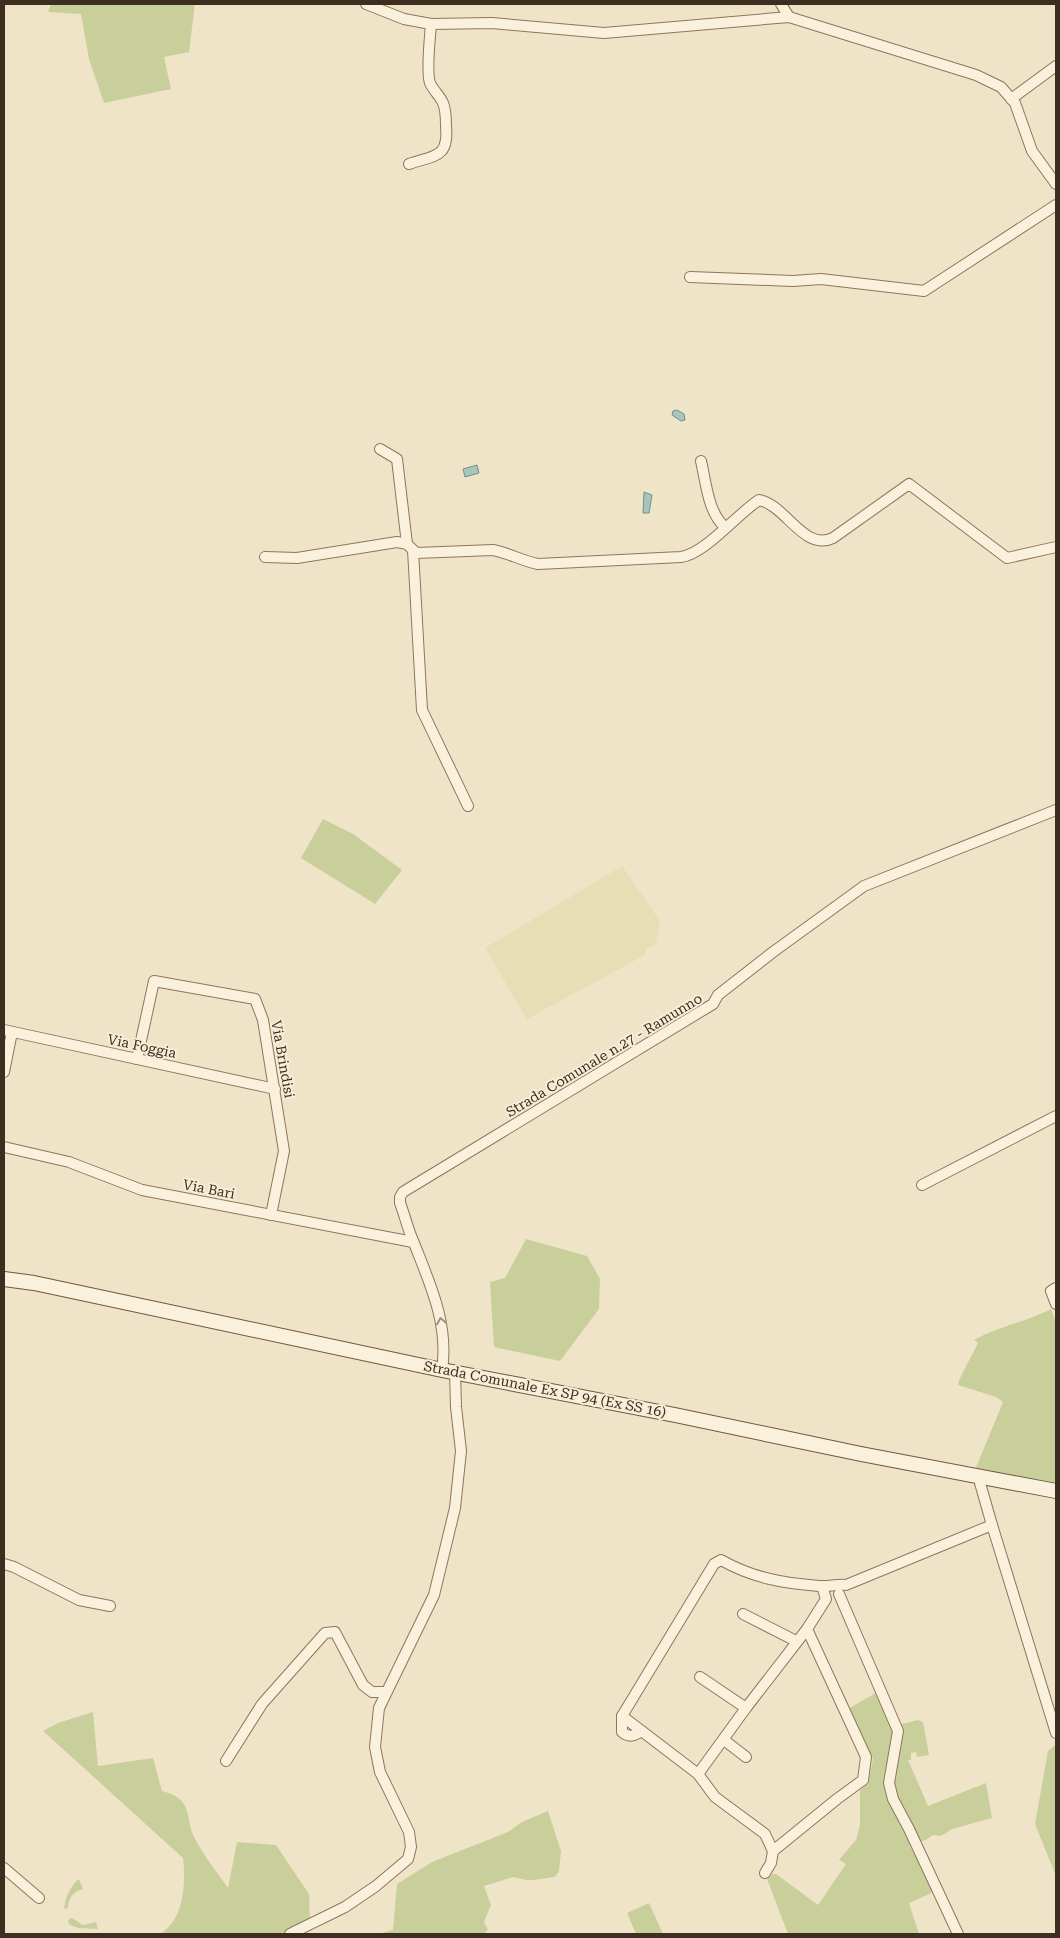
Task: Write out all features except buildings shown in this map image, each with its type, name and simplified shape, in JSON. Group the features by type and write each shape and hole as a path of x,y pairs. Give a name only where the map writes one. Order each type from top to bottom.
{"main road":[{"name":"Strada Comunale Ex SP 94 (Ex SS 16)","path":"4,1270 34,1283"},
{"name":"Strada Comunale Ex SP 94 (Ex SS 16)","path":"4,1279 34,1283 449,1371 1056,1491"}],"street":[{"path":"366,4 404,19 431,24 500,24 604,33 789,17 976,75 1001,87 1015,103 1032,151 1056,184"},
{"path":"781,4 789,17"},
{"path":"409,164 438,154 444,149 447,139 445,110 430,83 428,74 431,24"},
{"path":"1011,98 1056,66"},
{"path":"690,277 793,281 821,279 924,291 1056,204"},
{"path":"380,449 397,459 410,547 422,710 468,806"},
{"path":"701,461 713,511 718,521 725,527"},
{"path":"265,557 298,558 397,542 410,547 416,553 493,550 505,552 524,562 538,564 681,557 697,552 759,500 768,502 810,538 825,542 834,538 909,484 1007,558 1056,547"},
{"name":"Strada Comunale n.27 - Ramunno","path":"413,1242 400,1203 400,1197 403,1192 713,1004 718,995 732,984 864,886 1056,810"},
{"name":"Via Brindisi","path":"137,1059 154,981 255,999 264,1020 284,1151 271,1215"},
{"path":"4,1072 8,1031"},
{"name":"Via Foggia","path":"8,1031 275,1089"},
{"path":"922,1185 1056,1116"},
{"name":"Via Bari","path":"4,1147 69,1162 142,1190 413,1242"},
{"path":"290,1934 345,1907 376,1886 408,1859 411,1847 409,1832 380,1772 375,1747 379,1708 434,1595 455,1508 461,1451 456,1407 440,1316 425,1268 413,1242"},
{"path":"1054,1289 1056,1304"},
{"path":"978,1476 1056,1733"},
{"path":"698,1774 796,1641 807,1630 826,1599 838,1594 846,1585 992,1525"},
{"path":"765,1873 771,1863 773,1851 765,1834 715,1797 698,1774 622,1716 714,1564 721,1560 739,1570 771,1581 822,1586 846,1585"},
{"path":"4,1564 79,1600 110,1606"},
{"path":"822,1586 826,1599"},
{"path":"838,1594 898,1731 890,1783 893,1799 958,1934"},
{"path":"743,1614 796,1641"},
{"path":"773,1851 863,1780 866,1757 807,1630"},
{"path":"226,1761 262,1704 325,1633 335,1632 363,1685 372,1692 386,1692"},
{"path":"700,1677 746,1708"},
{"path":"724,1740 746,1757"},
{"path":"4,1868 39,1898"}],"shaded area":[{"path":"622,866 660,921 656,944 647,948 645,955 527,1019 485,948"}],"green space":[{"path":"51,4 195,4 189,52 164,57 171,89 104,103 89,59 81,14 48,12"},
{"path":"323,819 353,834 402,870 375,904 301,858"},
{"path":"526,1239 587,1256 600,1279 599,1309 560,1361 494,1347 490,1282 505,1278"},
{"path":"1051,1309 1056,1323 1056,1486 975,1470 1003,1402 996,1397 958,1385 978,1343 974,1340"},
{"path":"879,1691 894,1726 918,1720 923,1722 929,1755 917,1757 916,1752 911,1753 911,1760 908,1760 928,1806 986,1783 992,1818 952,1829 941,1836 933,1835 926,1840 909,1845 927,1874 926,1877 932,1878 938,1890 909,1903 919,1934 788,1934 767,1879 776,1874 818,1905 846,1864 839,1860 856,1840 860,1825 860,1790 868,1784 873,1759 848,1709"},
{"path":"93,1712 98,1766 153,1758 162,1791 172,1794 184,1804 195,1839 228,1888 237,1842 276,1845 309,1894 310,1921 305,1931 307,1934 160,1934 168,1928 179,1910 184,1878 183,1858 43,1731 58,1723"},
{"path":"1056,1746 1056,1876 1035,1824 1048,1751"},
{"path":"548,1811 561,1851 559,1872 554,1877 526,1880 513,1877 484,1886 491,1905 484,1922 488,1930 485,1932 486,1934 378,1934 393,1930 397,1884 432,1862 508,1832 522,1822"},
{"path":"79,1879 83,1889 72,1896 68,1908 64,1909 68,1892"},
{"path":"649,1903 663,1934 636,1934 627,1913"},
{"path":"72,1918 83,1925 96,1922 98,1929 78,1928 70,1925 68,1922"}],"water":[{"path":"677,410 684,414 685,420 681,421 672,415 673,411"},
{"path":"477,465 479,473 465,477 463,469"},
{"path":"644,492 652,495 649,513 643,513"}]}
